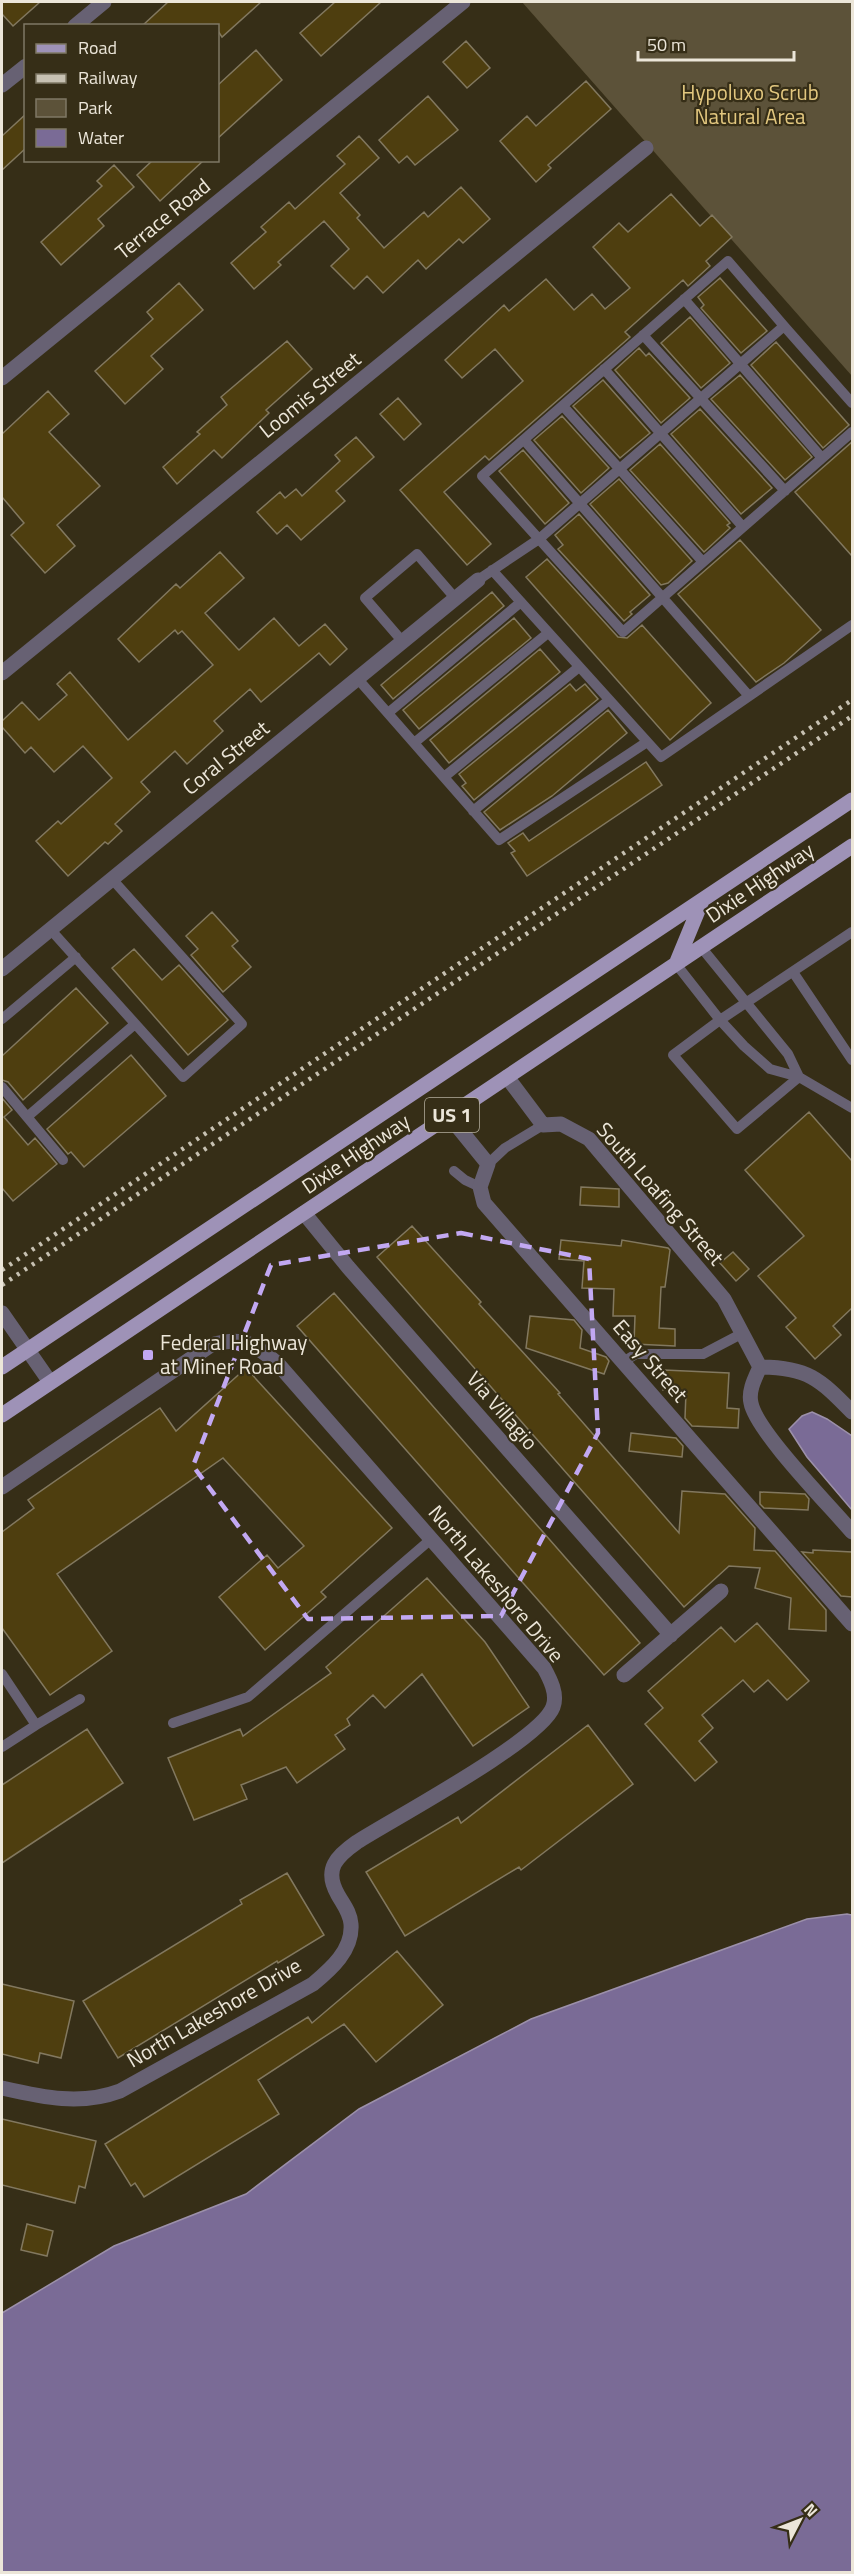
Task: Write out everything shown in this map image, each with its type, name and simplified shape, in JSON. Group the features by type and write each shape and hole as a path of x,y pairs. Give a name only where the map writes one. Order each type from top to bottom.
{"main road":[{"name":"Dixie Highway","path":"2,1367 852,800"},
{"name":"Dixie Highway","path":"2,1415 852,846"},
{"path":"676,964 702,902"}],"street":[{"path":"77,24 104,2"},
{"name":"Terrace Road","path":"2,378 463,2"},
{"path":"2,85 24,68"},
{"name":"Loomis Street","path":"2,673 646,148"},
{"name":"Coral Street","path":"2,969 478,579"},
{"path":"507,1077 543,1125"},
{"path":"449,1116 488,1164 480,1187"},
{"name":"South Loafing Street","path":"543,1125 561,1124 589,1139 724,1299 760,1367"},
{"name":"Easy Street","path":"480,1187 484,1203 852,1624"},
{"name":"Via Villagio","path":"304,1213 348,1267 671,1635"},
{"path":"2,1313 50,1382"},
{"name":"North Lakeshore Drive","path":"2,1487 211,1345 231,1340 256,1346 278,1364 544,1668 554,1687 554,1706 540,1726 512,1748 357,1842 338,1856 332,1868 332,1880 336,1893 348,1911 351,1924 350,1935 346,1949 313,1984 120,2091 102,2098 71,2101 2,2088"},
{"path":"852,1412 828,1388 803,1371 781,1367 760,1367 752,1383 751,1403 766,1432 852,1532"},
{"path":"624,1676 721,1592"}],"lane":[{"path":"852,404 728,261 482,476 623,632 852,432"},
{"path":"684,299 822,458"},
{"path":"478,579 539,539 784,326"},
{"path":"643,335 785,491"},
{"path":"604,369 743,527"},
{"path":"562,406 703,562"},
{"path":"524,440 749,696"},
{"path":"403,642 365,598 417,554 455,598"},
{"path":"492,570 661,757 852,625"},
{"path":"388,713 521,602"},
{"path":"414,742 548,633"},
{"path":"444,777 579,667"},
{"path":"357,678 499,840 647,742"},
{"path":"473,811 609,700"},
{"path":"50,929 183,1077 242,1024 112,879"},
{"path":"799,1077 737,1129 673,1055 720,1020 852,932"},
{"path":"701,947 745,1004 788,1054 799,1077"},
{"path":"2,1019 76,957"},
{"path":"676,964 720,1020 770,1069 799,1077 852,1108"},
{"path":"794,972 852,1060"},
{"path":"27,1118 135,1024"},
{"path":"2,1087 63,1160"},
{"path":"488,1164 505,1148 543,1125"},
{"path":"454,1171 465,1180 480,1187"},
{"path":"623,1362 636,1354 703,1354 743,1333"},
{"path":"173,1723 248,1697 430,1540"},
{"path":"2,1674 36,1725"},
{"path":"2,1747 80,1699"}],"highlighted area":[{"path":"461,1233 589,1259 598,1433 501,1616 308,1619 193,1466 271,1265"}],"green space":[{"name":"Hypoluxo Scrub Natural Area","path":"522,2 852,2 852,376"}],"water":[{"path":"812,1412 852,1436 852,1510 807,1457 789,1429 802,1416"},
{"path":"852,1915 852,2572 2,2572 2,2313 114,2246 246,2194 359,2109 531,2019 807,1919"}],"building":[{"path":"2,2 40,2 13,26 2,14"},
{"path":"168,2 261,2 222,37 219,32 219,24 144,24"},
{"path":"335,2 381,2 321,56 300,33"},
{"path":"466,41 490,68 467,88 443,62"},
{"path":"256,50 282,80 219,137 219,84"},
{"path":"586,81 611,109 548,165 551,168 536,182 500,141 527,116 536,126"},
{"path":"428,96 458,130 415,165 407,156 399,163 379,140"},
{"path":"24,116 24,150 2,170 2,136"},
{"path":"359,136 379,158 340,193 360,215 357,218 384,248 424,212 428,217 461,187 490,219 463,243 459,239 426,269 418,260 383,293 367,276 354,289 331,266 349,249 324,221 278,262 281,265 254,289 231,263 266,232 261,227 289,202 295,209 345,164 337,156"},
{"path":"151,162 202,162 160,201 137,175"},
{"path":"114,165 134,187 98,219 104,226 61,265 41,242 102,186 97,181"},
{"path":"671,194 700,226 712,215 732,237 706,261 710,266 688,286 683,280 625,332 630,337 489,460 485,456 444,492 491,544 467,565 400,490 523,381 495,349 462,378 445,360 504,305 509,311 546,279 574,310 592,294 605,309 630,288 593,247 619,223 628,232"},
{"path":"720,278 767,331 741,353 701,308 704,305 698,297"},
{"path":"179,283 203,310 151,356 163,369 125,404 95,371 153,319 147,312"},
{"path":"690,317 730,363 701,388 661,343"},
{"path":"287,341 312,369 266,410 269,413 222,458 214,450 177,484 163,467 200,434 197,432 227,405 221,397"},
{"path":"776,342 849,425 823,448 751,365"},
{"path":"639,348 646,356 649,353 690,398 661,423 615,370"},
{"path":"740,375 812,457 785,480 711,399"},
{"path":"603,380 650,433 620,458 573,406"},
{"path":"48,391 69,414 49,432 100,486 57,525 75,546 45,573 11,535 24,523 2,497 2,434"},
{"path":"398,398 421,424 404,440 380,414"},
{"path":"700,409 772,488 741,514 671,434"},
{"path":"562,416 609,468 581,493 534,440"},
{"path":"356,437 374,457 336,491 345,501 301,540 287,525 277,534 257,512 280,492 285,498 296,489 302,496 340,461 335,455"},
{"path":"852,442 852,556 795,492"},
{"path":"660,444 730,523 727,525 730,528 704,552 630,470"},
{"path":"523,450 569,503 545,524 499,471"},
{"path":"619,479 692,561 668,583 661,585 590,504"},
{"path":"579,514 650,595 630,612 632,614 624,621 558,549 563,545 555,535"},
{"path":"740,540 821,630 784,663 756,682 678,594"},
{"path":"220,552 244,578 205,613 239,650 274,618 299,646 325,624 347,649 330,665 319,653 261,702 250,689 214,721 223,731 187,764 175,751 141,782 150,792 115,824 122,831 108,844 105,842 68,876 36,841 58,821 61,824 112,778 83,746 54,772 31,747 25,753 2,727 2,721 22,702 39,720 67,695 57,684 70,672 128,740 213,665 182,631 178,634 175,630 139,662 118,639 176,584 180,588"},
{"path":"547,559 618,637 627,638 642,625 711,703 670,740 526,577"},
{"path":"492,592 504,606 393,699 381,685"},
{"path":"514,618 531,638 419,729 403,710"},
{"path":"540,649 560,672 449,763 430,740"},
{"path":"570,684 576,691 585,684 598,699 474,800 462,786 466,783 459,774"},
{"path":"608,710 627,733 552,796 500,830 484,812"},
{"path":"646,762 662,785 527,876 511,853 515,851 508,843 523,833 529,841"},
{"path":"212,912 238,941 232,946 251,967 223,992 191,955 198,949 186,936"},
{"path":"134,949 162,980 179,965 228,1020 188,1055 112,968"},
{"path":"76,988 108,1023 23,1100 8,1082 2,1080 2,1056"},
{"path":"131,1055 166,1096 84,1167 71,1152 68,1154 47,1129"},
{"path":"2,1098 12,1110 4,1117 28,1145 35,1138 57,1164 13,1201 2,1188"},
{"path":"809,1112 852,1161 852,1308 833,1326 841,1335 815,1359 786,1327 796,1318 758,1276 804,1236 745,1170"},
{"path":"581,1187 619,1189 619,1207 580,1205"},
{"path":"412,1226 481,1302 479,1304 560,1393 558,1394 679,1533 682,1491 725,1494 755,1528 754,1550 775,1551 826,1610 826,1631 789,1629 791,1598 755,1588 760,1568 729,1566 684,1607 377,1257"},
{"path":"561,1240 621,1246 622,1240 668,1248 670,1250 665,1287 661,1287 659,1328 675,1329 675,1346 634,1344 635,1316 613,1316 614,1289 582,1288 584,1261 559,1259"},
{"path":"733,1252 749,1269 736,1281 720,1263"},
{"path":"334,1293 640,1643 604,1675 297,1326"},
{"path":"530,1316 574,1320 582,1330 580,1348 606,1357 609,1361 604,1374 526,1348"},
{"path":"246,1368 392,1528 321,1592 326,1597 265,1650 219,1597 267,1555 278,1568 304,1546 223,1458 57,1574 112,1651 50,1695 2,1628 2,1532 34,1508 28,1500 160,1408 176,1431"},
{"path":"664,1370 729,1373 727,1408 739,1409 738,1428 692,1426 685,1418 686,1392 663,1390"},
{"path":"631,1433 676,1438 683,1446 682,1457 629,1451"},
{"path":"760,1492 805,1494 809,1499 808,1510 764,1508 760,1504"},
{"path":"813,1550 852,1552 852,1597 841,1596 802,1552 813,1553"},
{"path":"427,1578 485,1642 529,1707 473,1746 422,1674 385,1708 373,1695 347,1719 350,1725 335,1735 345,1749 297,1783 286,1767 241,1785 247,1799 194,1820 168,1758 240,1729 243,1736 331,1673 326,1667"},
{"path":"757,1623 809,1681 787,1700 768,1680 754,1692 743,1680 702,1715 713,1728 699,1741 717,1762 695,1781 645,1724 663,1708 648,1691 721,1627 735,1642"},
{"path":"588,1725 633,1784 521,1870 519,1867 405,1936 366,1872 458,1817 461,1823"},
{"path":"87,1729 123,1783 2,1863 2,1785"},
{"path":"287,1873 324,1935 118,2058 83,2001 242,1904 240,1900"},
{"path":"397,1951 443,2005 376,2062 344,2024 258,2080 279,2114 144,2197 135,2183 131,2186 105,2144 308,2017 312,2023"},
{"path":"2,1984 74,2001 61,2058 40,2053 38,2063 2,2054"},
{"path":"2,2119 96,2141 85,2188 79,2186 75,2203 2,2185"},
{"path":"27,2224 53,2231 47,2256 21,2250"}],"railway":[{"path":"2,1270 852,700"},
{"path":"2,1285 852,716"}],"place":[{"name":"Federal Highway at Miner Road","path":"148,1355"}]}
